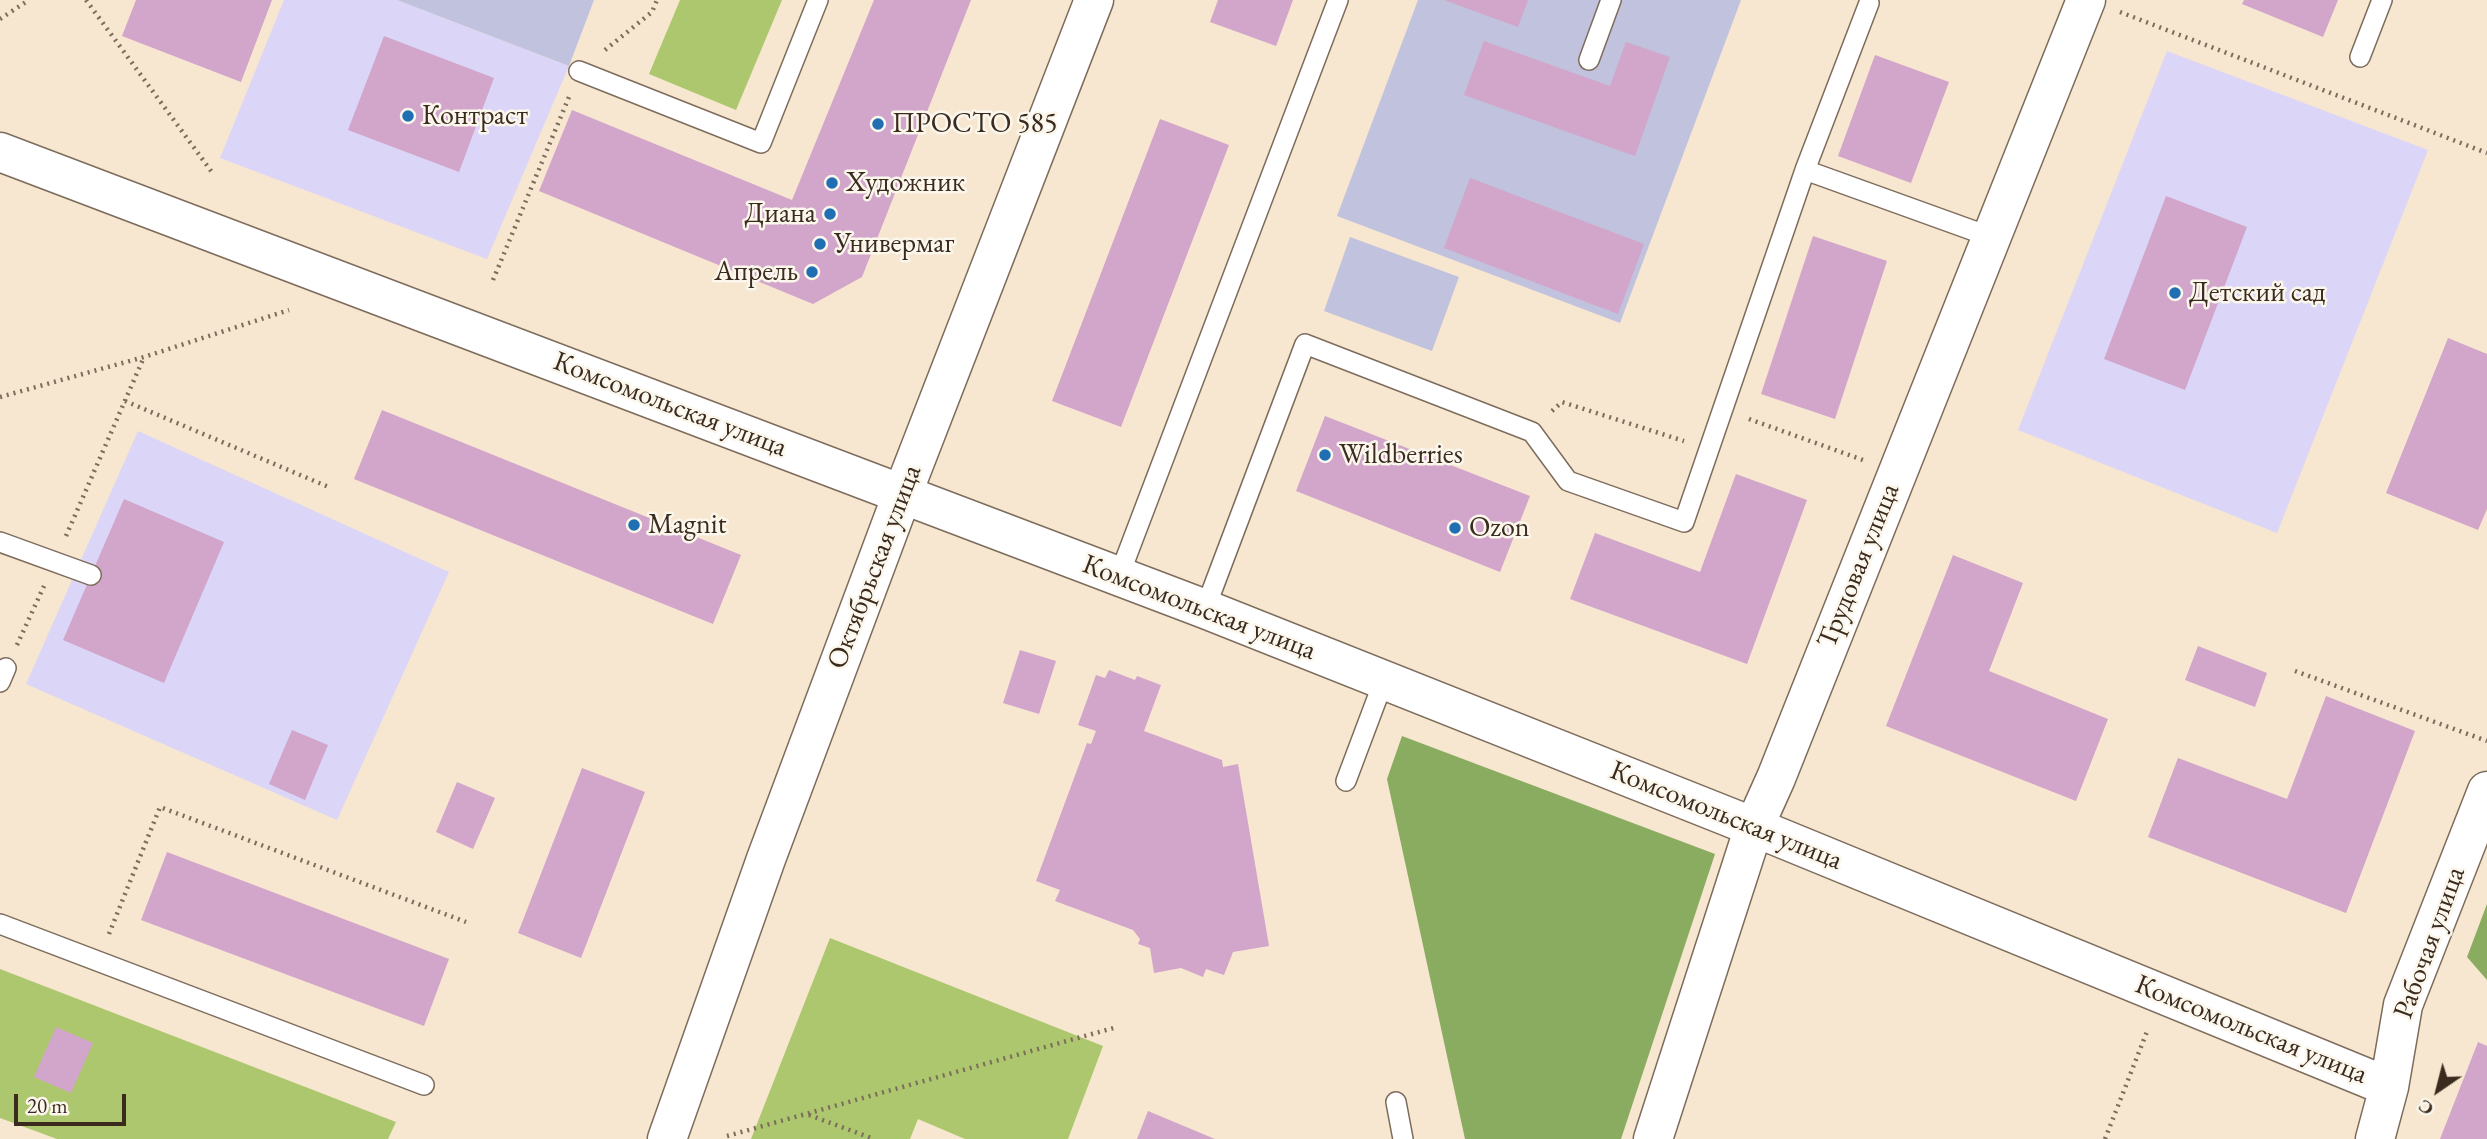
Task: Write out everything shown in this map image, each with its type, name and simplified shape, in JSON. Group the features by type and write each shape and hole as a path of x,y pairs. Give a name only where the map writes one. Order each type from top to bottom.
{"street":[{"name":"Октябрьская улица","path":"667,1139 766,859 902,495 1094,0"},
{"name":"Трудовая улица","path":"1653,1139 1754,827 1776,778 1991,237 2100,5"},
{"name":"Комсомольская улица","path":"0,152 1205,609 1754,827 2389,1087"},
{"name":"Рабочая улица","path":"2375,1139 2389,1087 2403,1005 2487,791"}],"lane":[{"path":"579,71 761,143 818,0"},
{"path":"1119,576 1338,0"},
{"path":"1589,60 1611,0"},
{"path":"2360,57 2382,0"},
{"path":"1205,609 1305,344 1532,432 1568,481 1685,522 1805,170 1869,3"},
{"path":"1805,170 1991,237"},
{"path":"0,542 91,575"},
{"path":"1346,781 1384,680"},
{"path":"0,924 424,1085"},
{"path":"1396,1102 1403,1139"}],"path":[{"path":"0,19 29,0"},
{"path":"86,0 214,176"},
{"path":"493,280 579,71 652,12 657,0"},
{"path":"2100,5 2487,153"},
{"path":"0,397 144,358 289,310"},
{"path":"3,675 144,358"},
{"path":"125,401 331,488"},
{"path":"1532,432 1562,402 1711,450"},
{"path":"1725,410 1897,472"},
{"path":"2295,671 2487,741"},
{"path":"97,961 160,807 466,922"},
{"path":"2105,1139 2162,994"},
{"path":"727,1136 1117,1027"},
{"path":"807,1114 874,1139"}],"shaded area":[{"path":"284,0 397,0 569,66 487,259 220,158"},
{"path":"397,0 594,0 569,66"},
{"path":"1418,0 1741,0 1620,323 1337,216"},
{"path":"2167,51 2428,150 2277,533 2018,430"},
{"path":"1350,237 1459,277 1432,351 1324,311"},
{"path":"138,431 449,572 337,820 26,684"}],"green space":[{"path":"680,0 782,0 736,110 649,74"},
{"path":"1402,736 1715,854 1621,1139 1465,1139 1387,779"},
{"path":"2487,904 2487,980 2467,957"},
{"path":"830,938 1103,1046 1068,1139 965,1139 918,1119 910,1139 751,1139"},
{"path":"0,969 396,1122 388,1139 57,1139 0,1118"}],"building":[{"path":"136,0 272,0 241,82 122,36"},
{"path":"874,0 971,0 862,277 813,304 539,191 572,110 792,200"},
{"path":"1218,0 1293,0 1276,46 1210,22"},
{"path":"1444,0 1528,0 1518,27"},
{"path":"2244,0 2338,0 2323,37 2242,4"},
{"path":"384,36 494,78 459,172 348,130"},
{"path":"1484,41 1610,86 1626,42 1670,57 1635,156 1464,95"},
{"path":"1875,55 1949,82 1911,183 1838,156"},
{"path":"1160,119 1229,145 1121,427 1052,401"},
{"path":"1470,178 1644,244 1618,314 1444,248"},
{"name":"Детский сад","path":"2166,196 2247,227 2185,390 2104,359"},
{"path":"1813,236 1887,261 1835,419 1761,394"},
{"path":"2448,338 2487,354 2487,509 2478,530 2386,493"},
{"path":"382,410 741,555 713,624 354,479"},
{"path":"1325,416 1530,496 1500,572 1296,491"},
{"path":"1736,474 1807,500 1747,664 1570,599 1595,533 1700,572"},
{"path":"124,499 224,542 164,683 63,640"},
{"path":"1953,555 2023,583 1989,671 2108,719 2076,801 1886,726"},
{"path":"2198,646 2267,673 2255,707 2185,680"},
{"path":"1020,650 1056,661 1039,714 1003,703"},
{"path":"1109,670 1135,680 1137,676 1161,685 1144,731 1222,760 1223,767 1238,764 1269,946 1233,952 1224,975 1206,969 1203,977 1181,968 1154,973 1150,948 1138,944 1140,939 1133,930 1055,901 1060,890 1036,881 1087,743 1091,744 1096,731 1078,725 1096,675 1105,678"},
{"path":"2326,696 2415,731 2346,913 2148,837 2178,758 2287,799"},
{"path":"292,730 328,745 305,800 269,784"},
{"path":"582,768 645,792 581,958 518,933"},
{"path":"457,782 495,798 473,849 436,832"},
{"path":"167,852 449,959 424,1026 141,920"},
{"path":"56,1027 93,1043 71,1093 34,1077"},
{"path":"2478,1042 2487,1046 2487,1139 2440,1139"},
{"path":"1148,1111 1215,1139 1137,1139"}],"place":[{"name":"Контраст","path":"408,116"},
{"name":"ПРОСТО 585","path":"878,124"},
{"name":"Художник","path":"832,183"},
{"name":"Диана","path":"830,214"},
{"name":"Универмаг","path":"820,244"},
{"name":"Апрель","path":"812,272"},
{"name":"Детский сад","path":"2175,293"},
{"name":"Wildberries","path":"1325,455"},
{"name":"Magnit","path":"634,525"},
{"name":"Ozon","path":"1455,528"}]}
